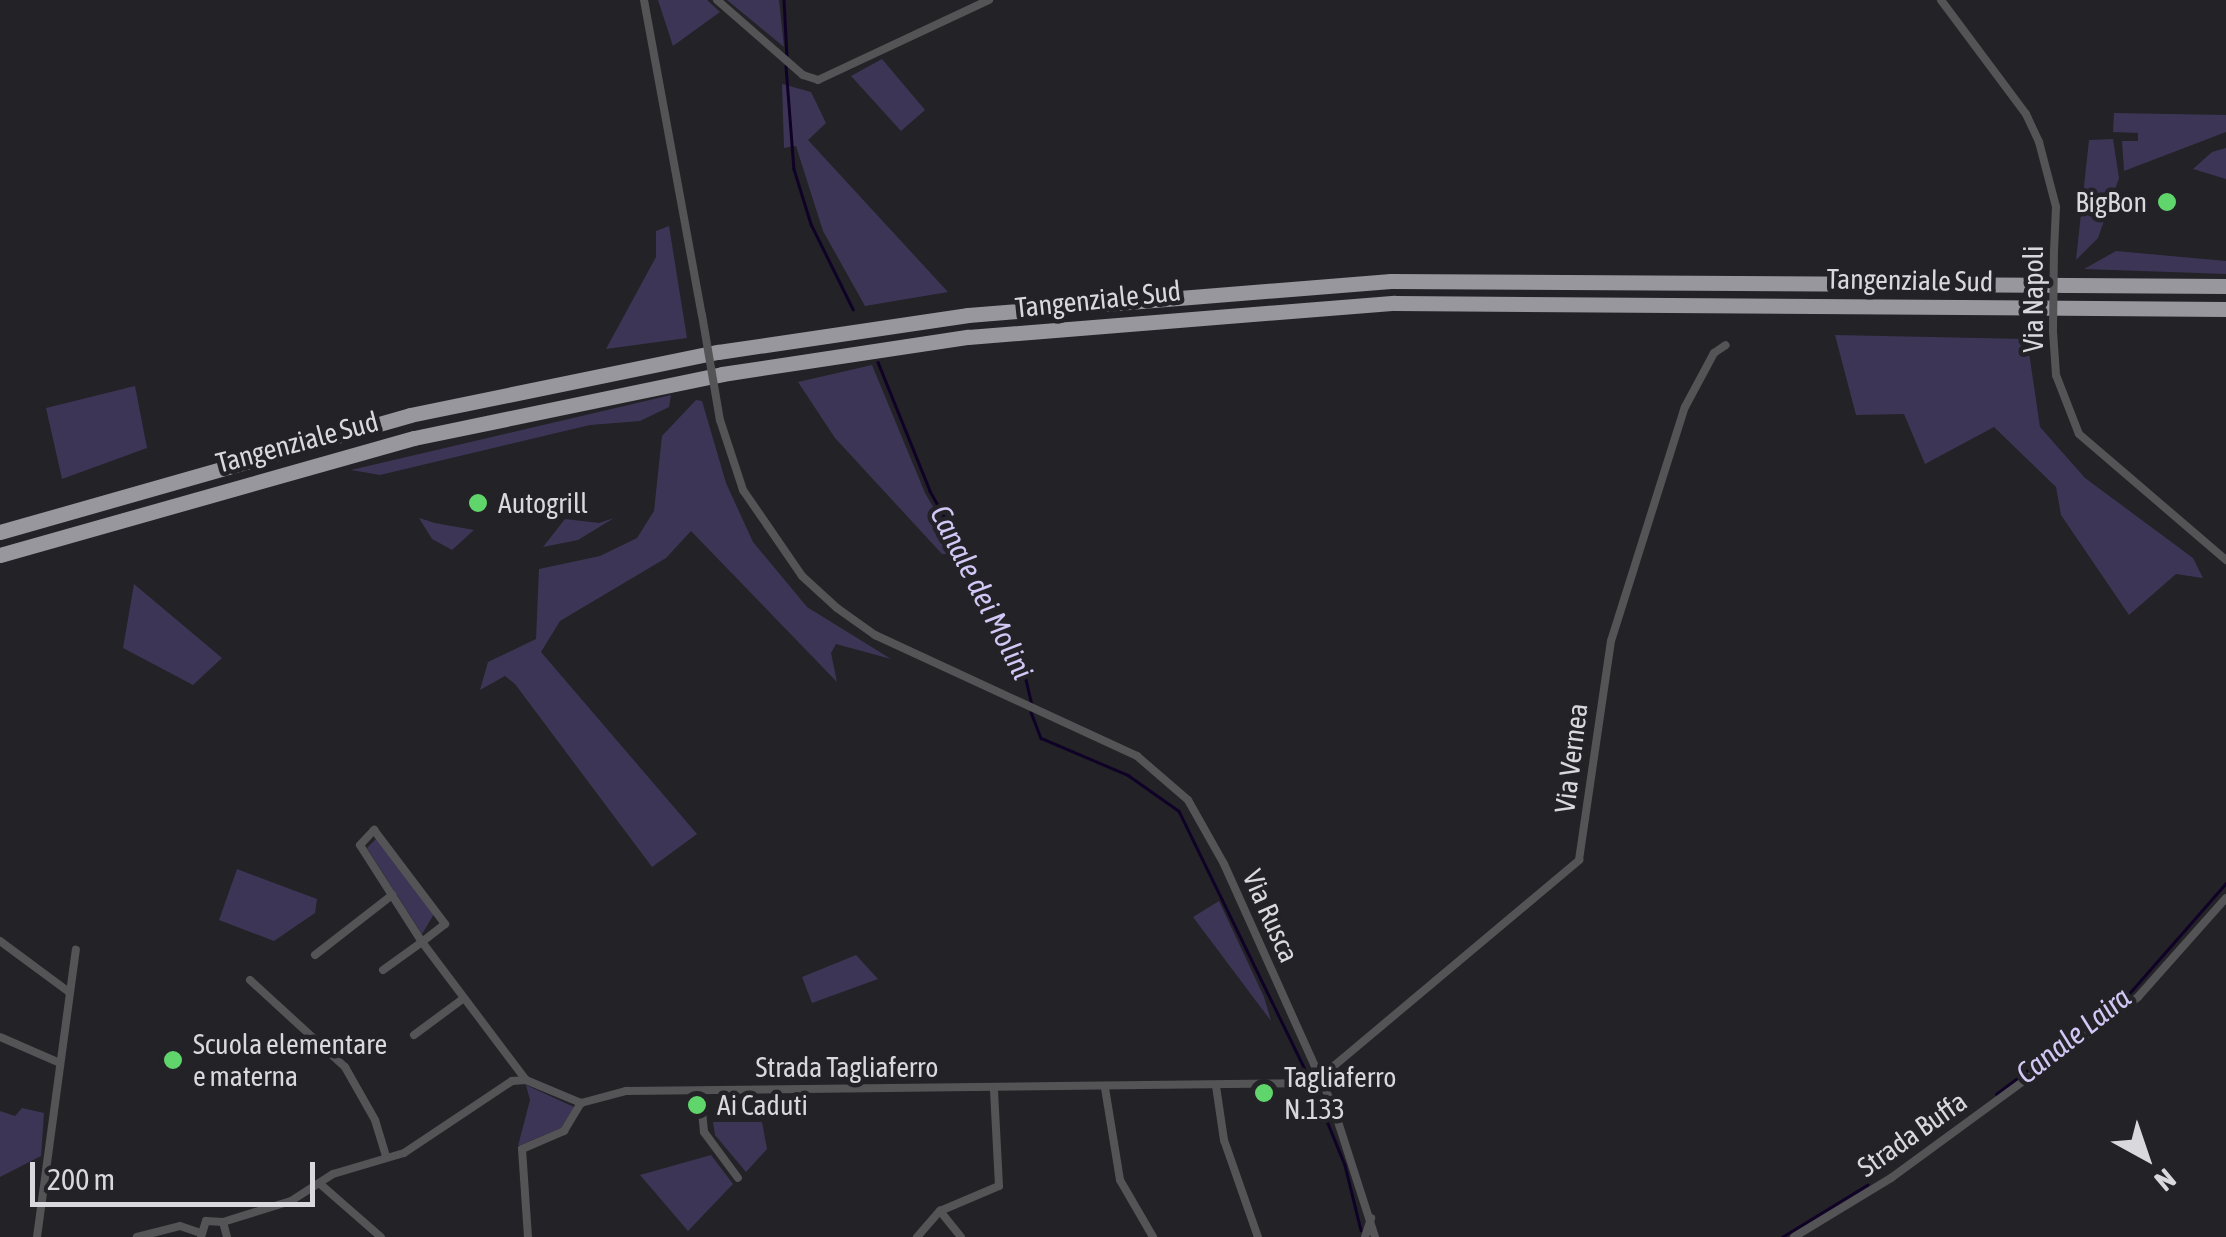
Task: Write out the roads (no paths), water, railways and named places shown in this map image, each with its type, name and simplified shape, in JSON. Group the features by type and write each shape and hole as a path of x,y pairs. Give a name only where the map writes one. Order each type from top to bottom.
{"highway":[{"name":"Tangenziale Sud","path":"0,532 214,466 467,402 718,352 968,314 1409,280 2226,286"},
{"name":"Tangenziale Sud","path":"0,555 414,438 722,374 968,337 1396,303 2226,309"}],"street":[{"name":"Via Rusca","path":"644,0 720,420 742,490 793,564 836,608 875,635 1137,756 1188,800 1322,1083 1371,1214 1375,1237"},
{"path":"717,0 797,70 818,80 989,0"},
{"name":"Via Napoli","path":"1941,0 2040,142 2056,206 2056,376 2080,434 2226,560"},
{"name":"Via Vernea","path":"1322,1083 1335,1064 1578,860 1611,641 1685,407 1714,354 1726,346"},
{"path":"383,970 422,942 445,924 374,830 360,845 422,942 526,1080 581,1103 564,1131 522,1149 527,1233"},
{"path":"314,955 392,895"},
{"name":"Strada Buffa","path":"1794,1237 1891,1178 2138,997 2226,898"},
{"path":"0,941 69,992"},
{"path":"37,1237 76,950"},
{"path":"250,980 345,1068 376,1120 386,1158"},
{"path":"414,1035 464,998"},
{"path":"0,1037 60,1063"},
{"path":"137,1237 180,1226 200,1235 210,1219 223,1222 291,1201 320,1183 422,1142 491,1092 526,1080"},
{"name":"Strada Tagliaferro","path":"581,1103 626,1091 994,1090 1322,1083"},
{"path":"1216,1086 1224,1140 1258,1237"},
{"path":"1104,1088 1120,1180 1153,1237"},
{"path":"917,1237 940,1211 999,1186 994,1090"},
{"path":"700,1091 704,1132 738,1178"},
{"path":"320,1183 381,1237"},
{"path":"940,1211 961,1237"},
{"path":"1365,1237 1371,1214"},
{"path":"223,1222 228,1237"}],"waterway":[{"name":"Canale dei Molini","path":"784,0 787,58"},
{"name":"Canale dei Molini","path":"786,66 794,169 811,224 853,309"},
{"name":"Canale dei Molini","path":"878,362 930,491 1019,650 1032,705"},
{"name":"Canale dei Molini","path":"1031,712 1041,738 1128,775 1179,811 1308,1076"},
{"name":"Canale Laira","path":"1996,1094 2126,997 2226,883"},
{"name":"Canale dei Molini","path":"1314,1089 1345,1165 1361,1230"},
{"name":"Canale Laira","path":"1782,1237 1867,1185"}],"place":[{"name":"BigBon","path":"2167,202"},
{"name":"Autogrill","path":"478,503"},
{"name":"Scuola elementare e materna","path":"173,1060"},
{"name":"Tagliaferro N.133","path":"1264,1093"},
{"name":"Ai Caduti","path":"697,1105"}]}
